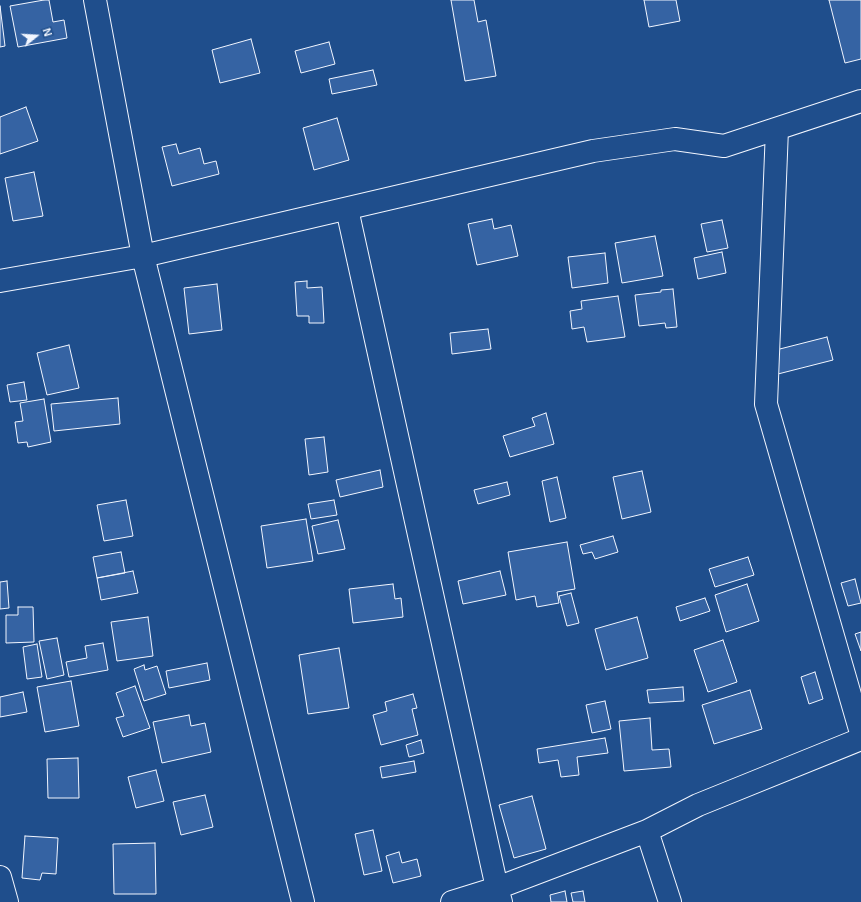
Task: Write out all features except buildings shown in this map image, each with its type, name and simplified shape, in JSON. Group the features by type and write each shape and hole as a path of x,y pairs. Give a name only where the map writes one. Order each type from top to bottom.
{"street":[{"path":"95,0 143,256 302,902"},
{"path":"0,281 143,256 593,151 674,139 724,146 861,101"},
{"path":"777,129 766,404 861,733"},
{"path":"347,209 499,895"},
{"path":"452,902 499,895 647,831 698,805 861,739"},
{"path":"647,831 670,902"},
{"path":"0,877 7,902"}]}
